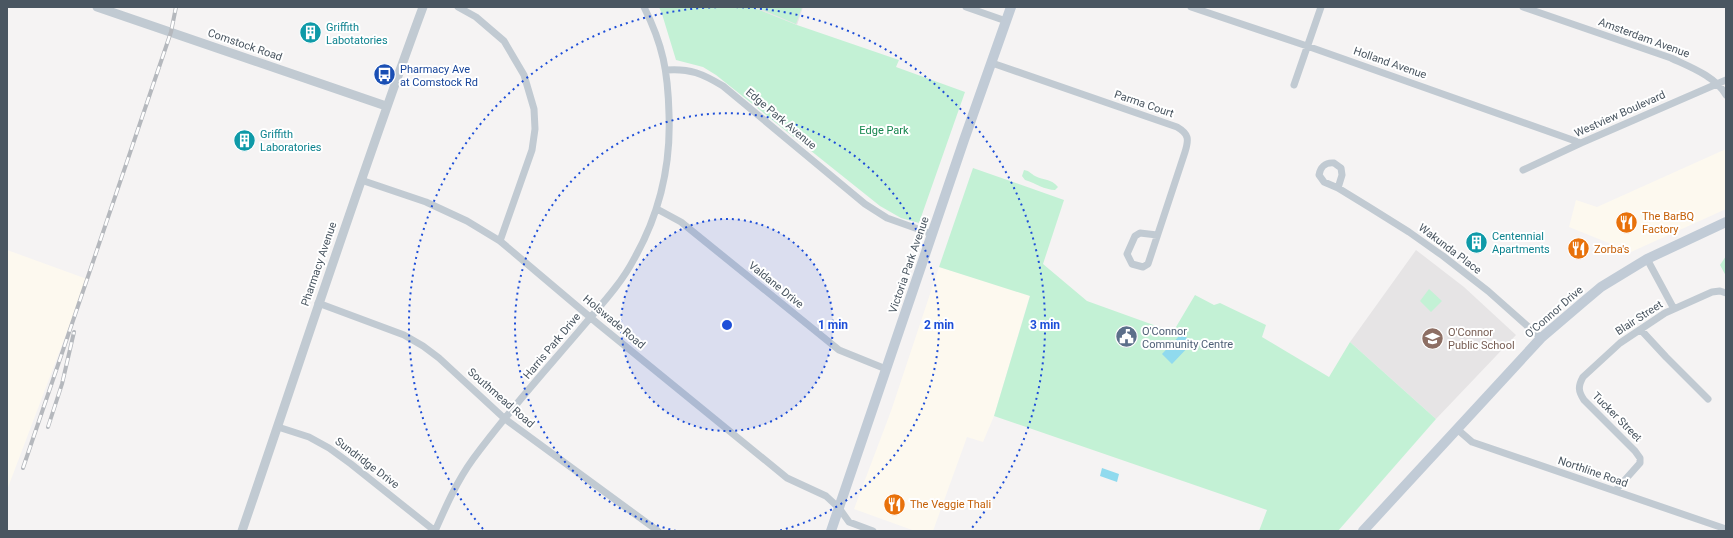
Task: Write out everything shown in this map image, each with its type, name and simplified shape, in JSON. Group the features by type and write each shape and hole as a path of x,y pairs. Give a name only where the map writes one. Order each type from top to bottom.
{"main road":[{"name":"Victoria Park Avenue","path":"832,531 932,234 1011,7"},
{"name":"O'Connor Drive","path":"1363,531 1541,338 1602,287 1647,259 1726,222"}],"street":[{"name":"Comstock Road","path":"97,7 386,106"},
{"name":"Pharmacy Avenue","path":"242,531 360,180 423,7"},
{"path":"458,7 476,17 504,41 524,75 534,109 535,129 532,150 500,241"},
{"path":"644,7 657,35 666,70"},
{"path":"966,7 1006,21"},
{"name":"Holland Avenue","path":"1192,7 1581,143"},
{"path":"1294,85 1321,7"},
{"name":"Amsterdam Avenue","path":"1523,7 1671,58 1689,66 1718,84 1726,95"},
{"name":"Parma Court","path":"992,63 1176,127 1186,133 1188,145 1148,264 1143,267 1132,264 1127,254 1135,236 1140,233 1157,235"},
{"name":"Edge Park Avenue","path":"666,70 675,69 702,73 723,86 865,204 887,218 932,234"},
{"name":"Harris Park Drive","path":"435,531 460,478 504,419 608,298 634,260 657,209 666,171 670,127 666,70"},
{"name":"Westview Boulevard","path":"1523,170 1726,80"},
{"name":"Holswade Road","path":"360,180 426,202 467,221 500,241 591,318 787,478 826,496 839,508 849,522 873,531"},
{"name":"Wakunda Place","path":"1338,188 1443,256 1488,291 1541,338"},
{"name":"Valdane Drive","path":"657,209 682,222 838,350 886,369"},
{"path":"1647,259 1674,309"},
{"name":"Blair Street","path":"1579,387 1583,377 1620,343 1674,309 1712,292 1720,291 1726,293"},
{"name":"Southmead Road","path":"318,303 398,332 423,346 439,358 504,419 658,531"},
{"path":"1642,330 1666,358 1708,399"},
{"name":"Tucker Street","path":"1579,387 1579,392 1584,400 1635,451 1640,458 1640,463 1615,491"},
{"name":"Sundridge Drive","path":"278,427 309,437 329,448 435,531"},
{"name":"Northline Road","path":"1456,429 1472,442 1726,529"}],"shaded area":[{"path":"752,7 803,7 797,25"},
{"path":"1726,149 1726,209 1631,252 1569,227 1576,200 1597,207"},
{"path":"7,250 87,279 7,490"},
{"name":"O'Connor Public School","path":"1416,250 1464,287 1516,335 1436,419 1350,342"},
{"path":"939,267 1030,295 994,416 983,442 967,437 933,531 915,531 854,509 891,411"}],"green space":[{"name":"Edge Park","path":"659,7 752,7 797,25 899,60 896,67 965,92 919,223 901,218 880,206 716,75 703,67 676,60"},
{"path":"756,7 802,7 796,24"},
{"path":"973,168 1064,200 1043,264 1087,301 1173,332 1195,295 1214,305 1220,303 1266,325 1262,337 1329,377 1350,342 1436,419 1338,531 1259,531 1267,510 994,416 1030,296 939,267"},
{"path":"1024,170 1038,178 1053,182 1058,187 1055,190 1051,190 1025,180 1022,176"},
{"path":"1726,256 1726,276 1720,265"},
{"path":"1429,289 1442,301 1431,312 1420,301"}],"water":[{"path":"1182,333 1192,343 1172,364 1162,354"},
{"path":"1102,468 1119,474 1117,482 1100,476"}],"railway":[{"path":"23,468 171,32 176,7"},
{"path":"48,427 62,384 74,332"}],"place":[{"name":"Griffith Labotatories","path":"311,33"},
{"name":"Pharmacy Ave at Comstock Rd","path":"385,75"},
{"name":"Griffith Laboratories","path":"244,140"},
{"name":"The BarBQ Factory","path":"1626,222"},
{"name":"Centennial Apartments","path":"1477,242"},
{"name":"Zorba's","path":"1579,249"},
{"name":"O'Connor Community Centre","path":"1126,337"},
{"name":"O'Connor Public School","path":"1433,338"},
{"name":"The Veggie Thali","path":"895,504"}]}
